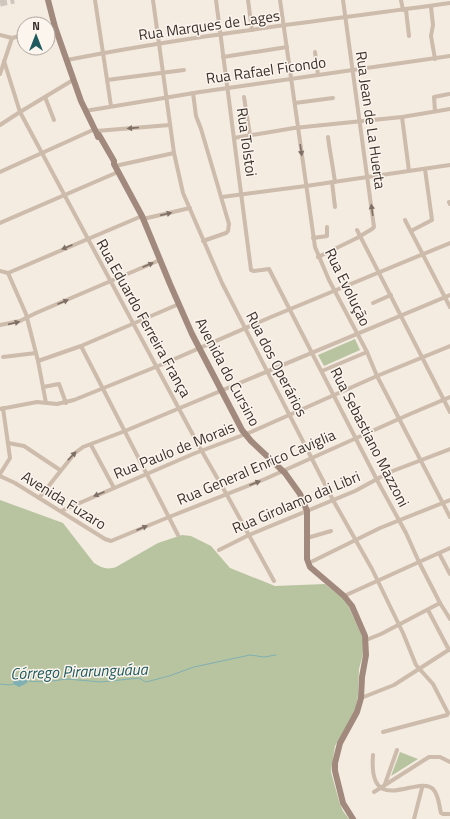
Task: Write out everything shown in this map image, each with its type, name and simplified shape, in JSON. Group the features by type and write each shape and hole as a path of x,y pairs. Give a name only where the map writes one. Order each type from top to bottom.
{"main road":[{"name":"Avenida do Cursino","path":"48,0 52,16"},
{"name":"Avenida do Cursino","path":"56,30 73,80 86,110 96,131 114,161 142,218 192,334 245,434 282,470 300,494 307,511 307,559 310,568 344,596 352,606 359,620 366,640 366,655 362,677 361,698 356,712 345,731 338,748 335,763 335,772 343,803 353,819"}],"street":[{"path":"94,0 111,106"},
{"name":"Rua dos Operários","path":"153,0 174,153 181,186 203,241 267,372 333,500 357,540 378,581 407,641 412,656 419,669 433,684 448,713 447,715 383,732"},
{"name":"Rua Tolstoi","path":"216,0 251,270 254,271 267,268"},
{"path":"248,0 252,30"},
{"name":"Rua Evolução","path":"280,0 313,238 318,257 367,352 377,376 450,517"},
{"name":"Rua Jean de La Huerta","path":"343,0 374,226 361,236"},
{"path":"401,0 410,36"},
{"name":"Rua Marques de Lages","path":"67,60 159,44 404,10 447,2"},
{"path":"431,6 433,25 431,36 435,58"},
{"path":"0,35 12,38 16,37"},
{"path":"0,74 12,38"},
{"path":"223,57 287,47"},
{"path":"315,52 318,75"},
{"name":"Rua Rafael Ficondo","path":"86,110 450,56"},
{"name":"Rua Eduardo Ferreira França","path":"4,62 20,112 156,367 274,582"},
{"path":"107,80 184,70"},
{"path":"0,125 73,80"},
{"path":"193,93 196,116 229,224 228,231 223,235 203,241"},
{"path":"435,111 434,96 449,94"},
{"path":"44,97 54,120"},
{"path":"244,97 250,135"},
{"path":"295,103 333,98"},
{"path":"234,138 298,127 402,117 450,109"},
{"path":"402,117 409,171"},
{"path":"0,172 96,131 170,125"},
{"path":"328,137 330,154 333,161 335,207"},
{"path":"0,223 64,196 116,167 174,153"},
{"path":"222,197 367,178 450,165"},
{"path":"411,231 432,220 425,169"},
{"path":"0,271 8,273 87,238 142,218 190,208"},
{"path":"405,220 424,254 450,307"},
{"path":"313,238 327,236 326,227"},
{"path":"357,230 450,412"},
{"path":"318,257 361,236"},
{"path":"0,475 10,458 2,409 23,404 66,403 156,367 450,243"},
{"path":"0,325 20,321 160,260"},
{"name":"Rua Sebastiano Mazzoni","path":"267,268 269,268 377,480 409,538 419,562 440,603 450,619"},
{"path":"8,273 27,317 38,361 46,403"},
{"path":"373,303 391,295"},
{"path":"39,498 75,453 91,445 450,295"},
{"path":"38,361 81,346 179,304"},
{"path":"81,346 178,535"},
{"name":"Rua Paulo de Morais","path":"61,511 450,346"},
{"path":"322,371 367,352"},
{"path":"3,357 36,353"},
{"path":"43,387 59,384 66,403"},
{"name":"Rua General Enrico Caviglia","path":"116,540 169,517 265,479 282,470 450,397"},
{"path":"8,443 24,446 60,470"},
{"path":"91,445 114,488"},
{"name":"Rua Girolamo dai Libri","path":"219,550 249,535 377,480 385,474 450,449"},
{"name":"Avenida Fuzaro","path":"0,475 111,542 116,540"},
{"path":"313,561 399,520 450,500"},
{"path":"307,538 331,530"},
{"path":"344,596 450,548"},
{"path":"440,553 450,574"},
{"path":"366,640 382,634 440,603"},
{"path":"361,698 394,685 450,650 428,610"},
{"path":"385,784 397,750"},
{"path":"373,755 372,782 374,792 377,797"},
{"path":"374,792 430,756 440,757 450,762"},
{"path":"412,793 422,788 429,787 434,790 440,813 450,814"},
{"path":"414,819 422,788"}],"green space":[{"path":"355,339 360,350 324,366 318,355"},
{"path":"0,500 63,523 94,563 105,568 116,567 158,543 182,535 191,536 211,546 230,568 275,586 325,584 342,598 349,607 363,639 364,650 359,669 358,696 355,711 335,746 331,772 339,801 343,811 349,819 0,819"},
{"path":"400,752 418,759 391,776"}],"water":[{"path":"18,675 19,678 26,677 27,683 19,687 13,684 14,679"}],"waterway":[{"name":"Córrego Pirarunguáua","path":"26,681 44,682 67,679 101,682 139,678 146,682 194,667 250,655 264,657 276,655"},
{"name":"Córrego Pirarunguáua","path":"0,684 13,684"}],"tunnel":[{"path":"0,3 14,0"}]}
